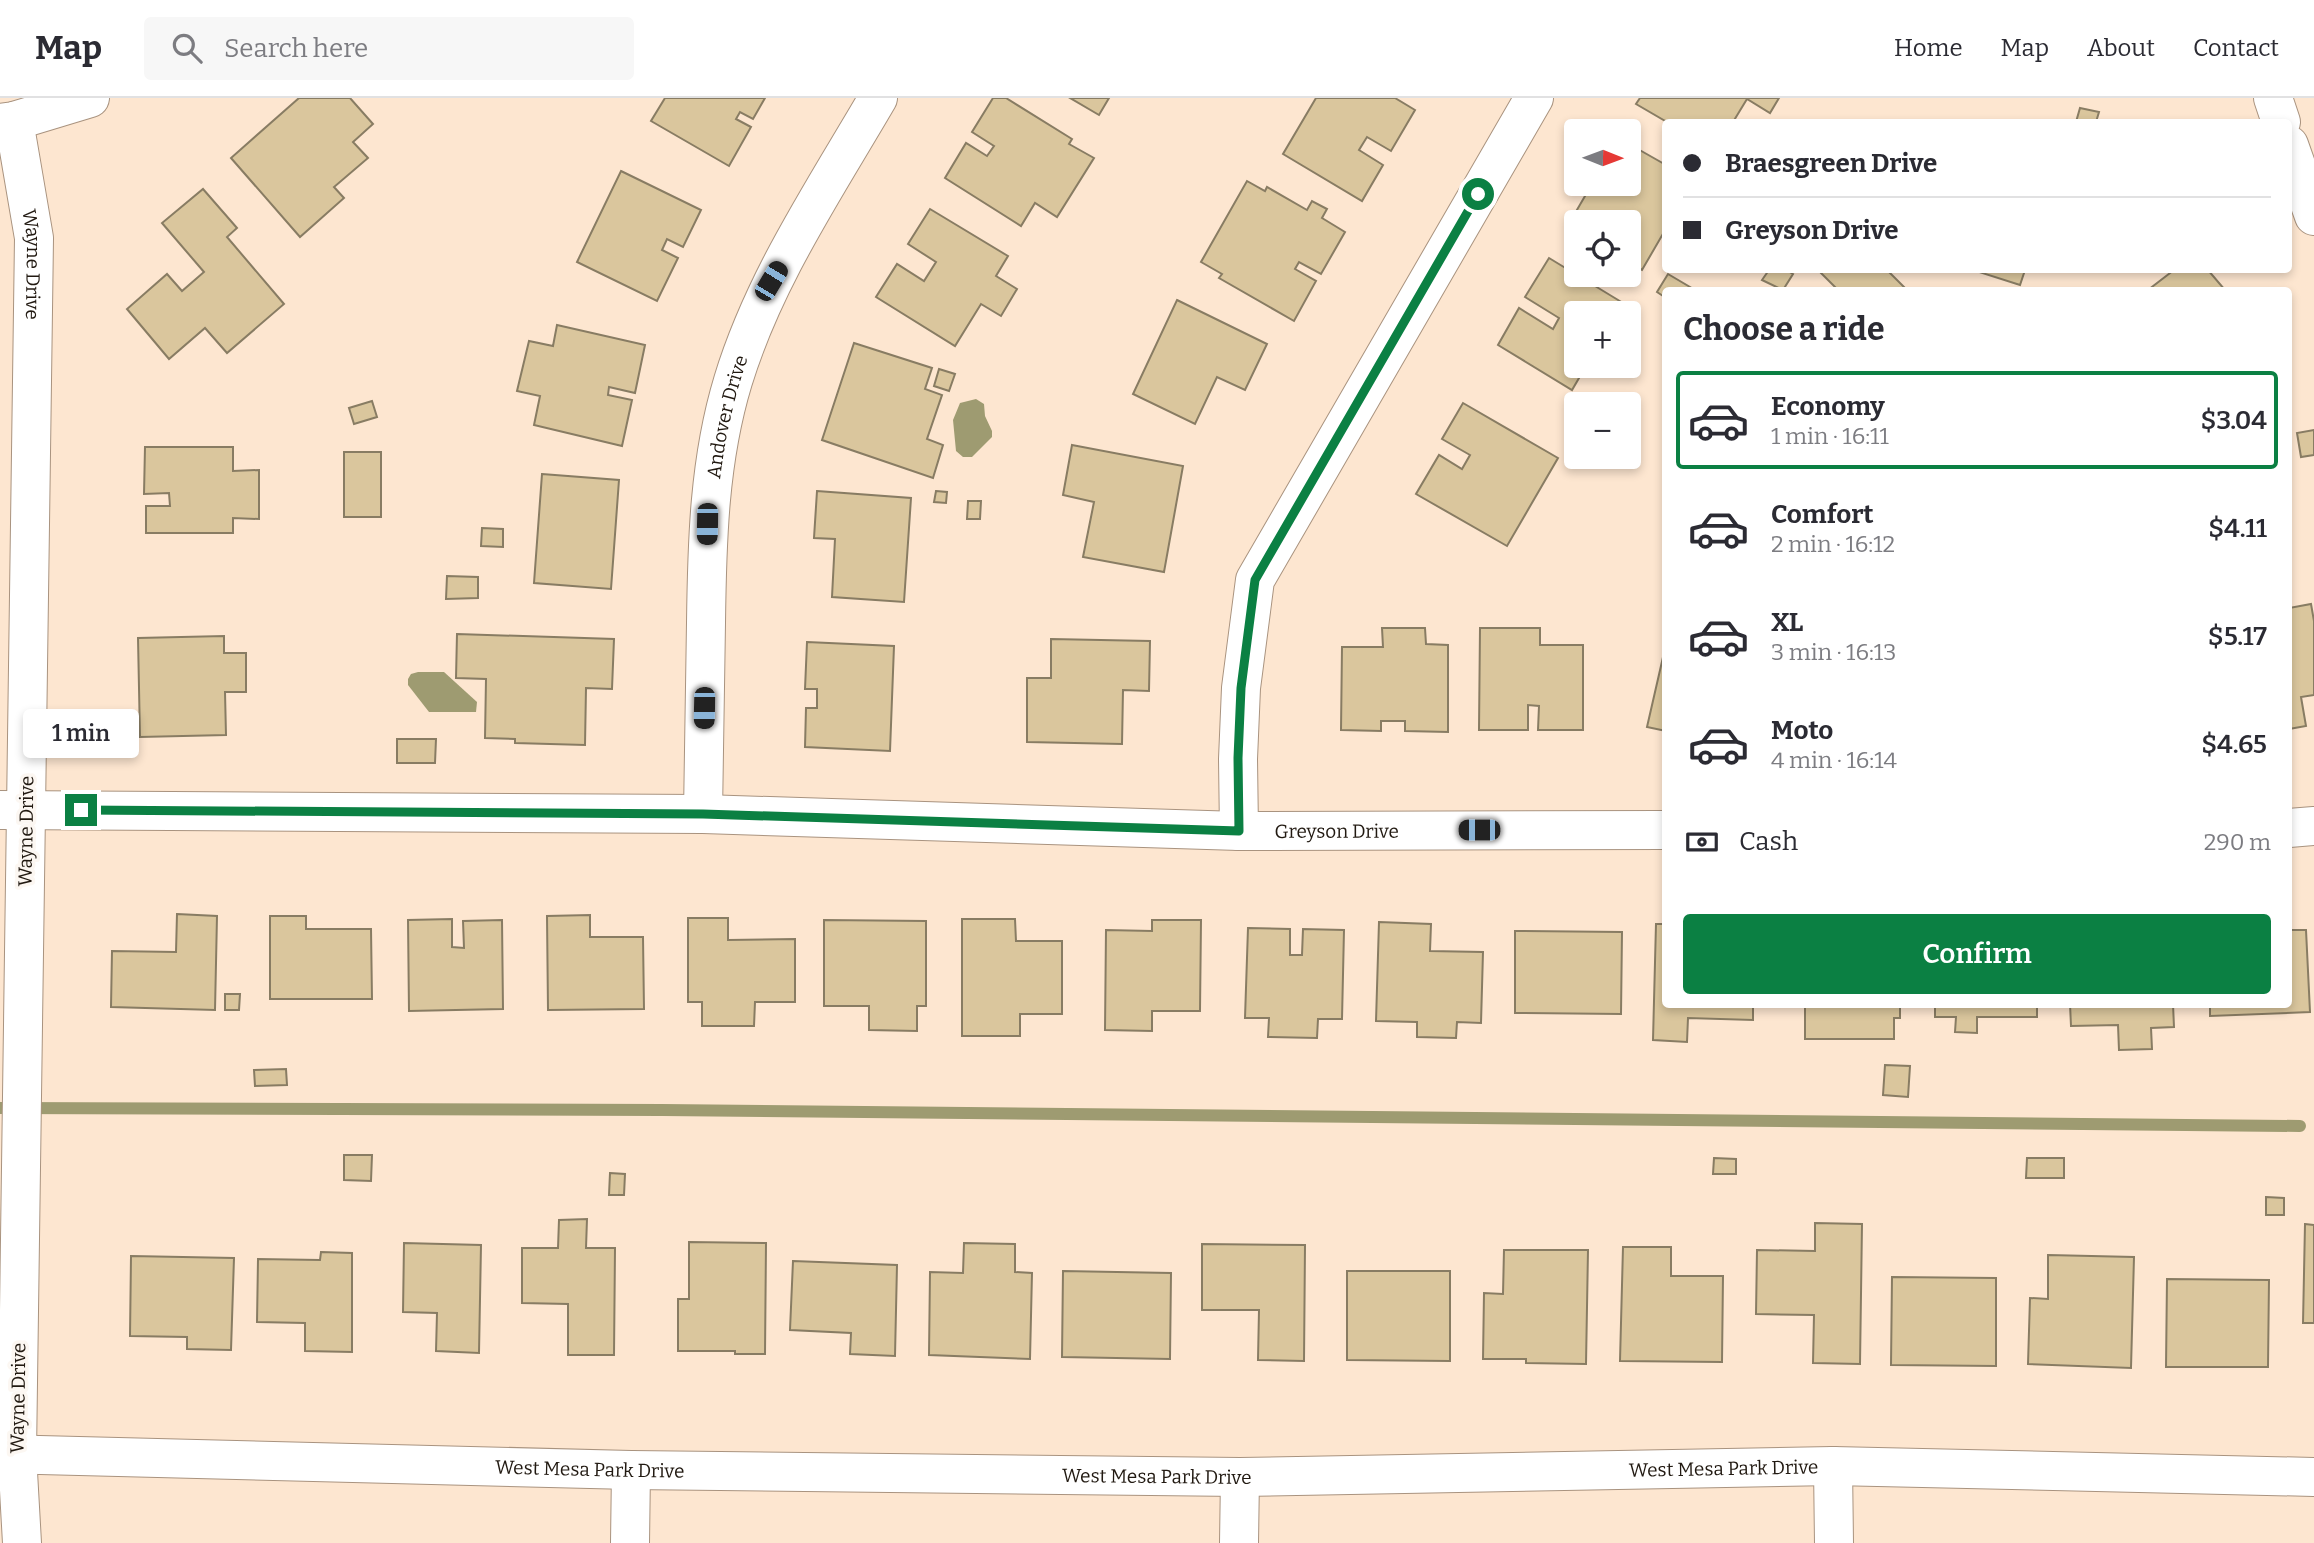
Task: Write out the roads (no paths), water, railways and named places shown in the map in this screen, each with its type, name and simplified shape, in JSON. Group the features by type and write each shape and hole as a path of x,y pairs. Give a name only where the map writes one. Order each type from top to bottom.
{"street":[{"path":"7,122 90,98"},
{"name":"Andover Drive","path":"703,814 707,524 716,452 732,381 771,281 878,98"},
{"path":"1239,831 1241,688 1255,580 1534,98"},
{"path":"2273,98 2280,119"},
{"name":"Wayne Drive","path":"7,122 34,238 13,810 9,1454 22,1543"},
{"path":"2292,154 2314,216"},
{"name":"Greyson Drive","path":"13,810 703,814 1239,831 1662,830"},
{"path":"2292,828 2314,825"},
{"name":"West Mesa Park Drive","path":"9,1454 631,1470 1240,1477 1833,1466 2314,1477"},
{"path":"1833,1466 1834,1543"},
{"path":"629,1543 631,1470"},
{"path":"1239,1543 1240,1477"}],"waterway":[{"path":"0,1108 662,1110 2300,1126"}]}
